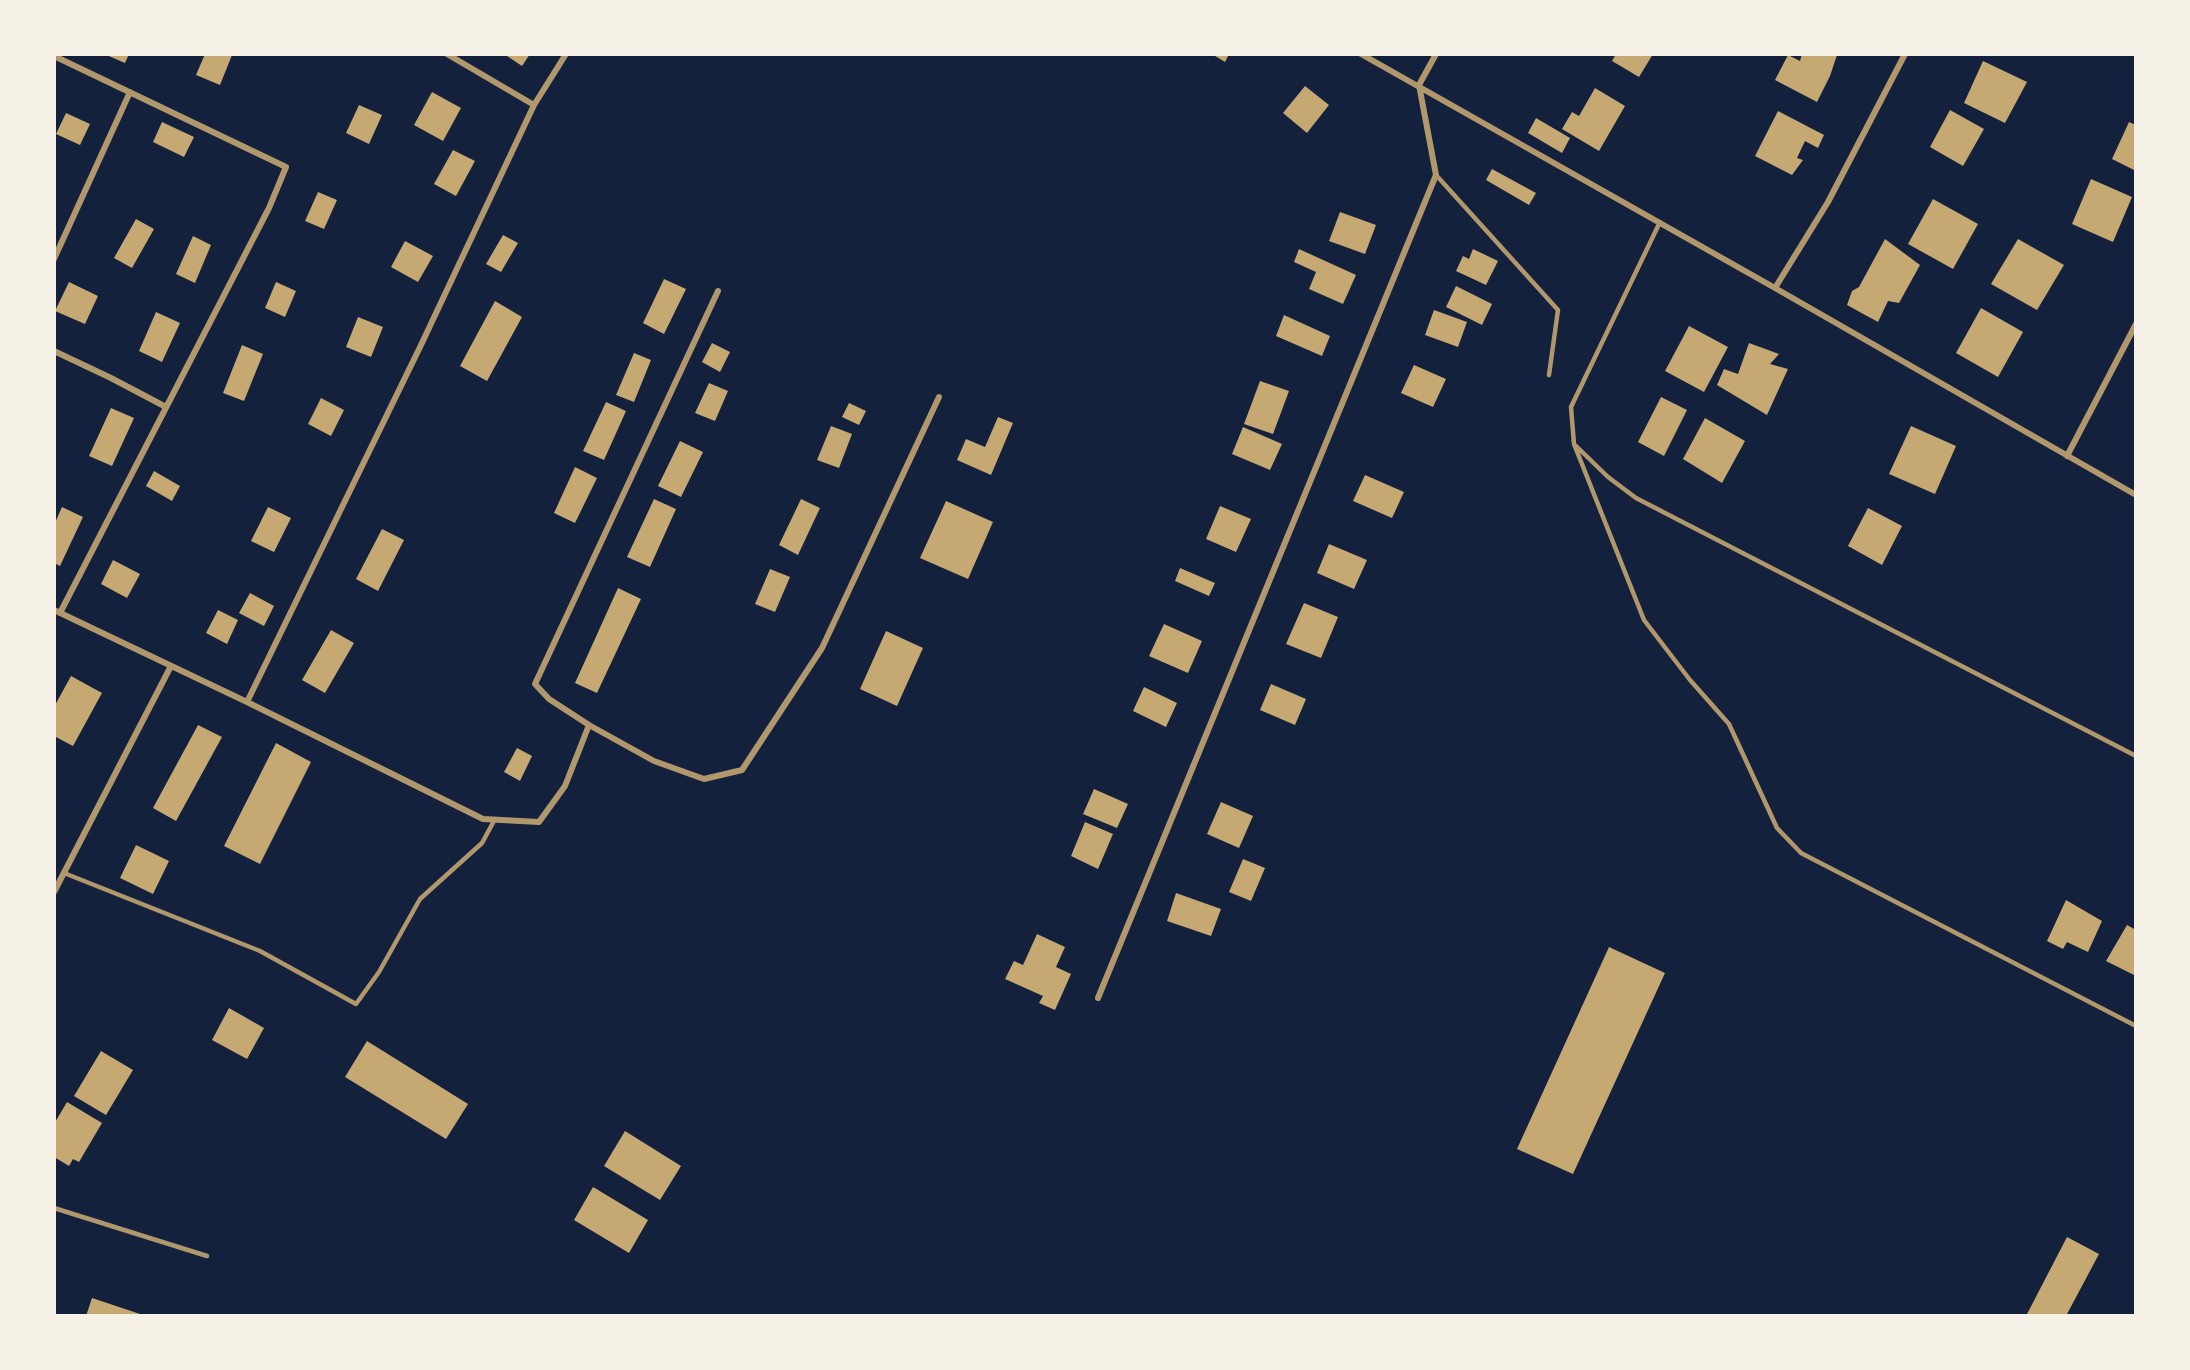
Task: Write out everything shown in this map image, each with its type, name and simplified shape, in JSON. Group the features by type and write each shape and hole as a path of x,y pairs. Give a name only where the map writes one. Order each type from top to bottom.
{"street":[{"path":"447,54 534,105"},
{"path":"247,702 421,345 534,105 566,54"},
{"path":"1361,54 1660,222 2136,495"},
{"path":"1098,998 1436,175 1419,85 1436,54"},
{"path":"1775,288 1828,202 1905,54"},
{"path":"54,56 286,167 269,208 57,611 483,819 539,822 565,786 589,725"},
{"path":"54,259 130,92"},
{"path":"718,291 535,684 549,699 589,725 654,761 704,779 742,770 822,648 939,397"},
{"path":"2067,456 2136,324"},
{"path":"54,351 166,407"},
{"path":"54,892 171,666"}],"lane":[{"path":"1436,175 1558,310 1549,375"},
{"path":"1660,222 1572,407 1574,444 1644,620 1690,680 1729,724 1777,828 1801,853 2136,1026"},
{"path":"1574,444 1608,477 1636,498 2136,756"},
{"path":"64,873 260,951 356,1004 379,972 420,898 483,843 495,819"},
{"path":"54,1208 207,1256"}],"building":[{"path":"104,54 129,54 125,63"},
{"path":"205,54 232,55 220,85 196,75"},
{"path":"504,54 530,54 522,66"},
{"path":"1212,54 1229,54 1225,62"},
{"path":"1616,54 1653,54 1639,77 1612,61"},
{"path":"1802,54 1837,55 1817,102 1775,80 1788,55 1800,61"},
{"path":"1983,61 2027,82 2005,123 1964,103"},
{"path":"1305,86 1329,105 1307,133 1283,113"},
{"path":"1595,88 1625,106 1599,151 1562,129 1572,112 1579,116"},
{"path":"432,92 461,108 443,141 414,125"},
{"path":"359,105 382,115 369,144 346,133"},
{"path":"1950,110 1984,129 1963,166 1930,147"},
{"path":"1778,111 1824,135 1818,148 1805,141 1797,158 1803,160 1792,175 1755,156"},
{"path":"66,113 90,124 80,145 56,134"},
{"path":"1536,118 1570,138 1562,153 1528,133"},
{"path":"162,122 194,137 184,157 153,142"},
{"path":"2129,122 2136,125 2136,171 2112,159"},
{"path":"453,150 475,161 456,196 434,184"},
{"path":"1492,169 1536,193 1529,205 1486,180"},
{"path":"2091,179 2132,197 2113,242 2072,224"},
{"path":"318,192 337,200 324,229 305,221"},
{"path":"1933,199 1978,224 1953,269 1908,244"},
{"path":"1340,212 1376,225 1365,254 1329,241"},
{"path":"136,219 154,229 132,268 114,258"},
{"path":"503,235 518,243 501,272 486,264"},
{"path":"193,236 211,245 195,283 176,274"},
{"path":"1885,239 1920,265 1899,303 1888,301 1878,322 1847,305 1852,291 1859,287"},
{"path":"2018,239 2064,265 2037,310 1991,284"},
{"path":"405,241 433,256 418,282 391,267"},
{"path":"1299,249 1356,275 1343,304 1309,289 1316,272 1294,262"},
{"path":"1473,249 1498,261 1486,285 1456,271 1463,256 1469,259"},
{"path":"664,279 686,289 664,334 643,323"},
{"path":"69,282 98,296 85,324 55,311"},
{"path":"276,282 296,291 285,317 265,308"},
{"path":"1456,286 1492,304 1482,325 1446,307"},
{"path":"495,301 522,317 487,381 460,366"},
{"path":"1981,308 2023,332 1998,377 1956,353"},
{"path":"1434,310 1467,322 1458,347 1425,335"},
{"path":"156,312 180,323 162,362 139,351"},
{"path":"1284,315 1330,336 1322,356 1276,336"},
{"path":"358,317 383,327 371,357 346,347"},
{"path":"1689,326 1728,347 1704,392 1665,371"},
{"path":"712,343 730,352 720,372 702,362"},
{"path":"1749,343 1779,354 1770,364 1788,369 1767,415 1717,385 1724,369 1738,374"},
{"path":"242,345 263,354 244,401 223,393"},
{"path":"634,353 651,360 634,402 616,395"},
{"path":"1414,365 1446,379 1433,407 1401,393"},
{"path":"1260,381 1289,391 1273,434 1244,424"},
{"path":"709,383 728,391 715,421 695,413"},
{"path":"1661,397 1687,410 1664,456 1638,442"},
{"path":"321,398 344,410 331,436 308,424"},
{"path":"606,402 626,411 604,460 583,451"},
{"path":"849,403 866,411 859,425 842,417"},
{"path":"111,408 134,418 112,466 89,456"},
{"path":"998,417 1013,423 991,475 957,460 966,439 985,447"},
{"path":"1705,418 1745,441 1722,483 1683,459"},
{"path":"831,426 852,434 839,468 817,460"},
{"path":"1911,426 1956,446 1935,494 1889,474"},
{"path":"1243,427 1282,444 1270,470 1232,454"},
{"path":"680,441 703,452 681,497 658,486"},
{"path":"575,467 597,478 575,523 554,513"},
{"path":"154,471 180,486 172,501 146,486"},
{"path":"1365,475 1404,492 1392,518 1353,501"},
{"path":"654,499 676,509 650,567 627,557"},
{"path":"801,499 820,508 798,555 779,545"},
{"path":"946,501 993,522 968,579 920,558"},
{"path":"1220,506 1251,519 1236,552 1206,539"},
{"path":"62,507 83,517 60,566 54,563 54,525"},
{"path":"268,507 291,518 274,552 251,541"},
{"path":"1868,508 1902,526 1882,565 1848,546"},
{"path":"382,529 404,540 378,591 356,579"},
{"path":"1329,544 1367,560 1354,589 1317,573"},
{"path":"113,560 140,574 127,598 101,584"},
{"path":"1180,568 1215,583 1209,596 1175,581"},
{"path":"770,569 790,577 775,612 755,604"},
{"path":"618,588 641,599 597,693 575,683"},
{"path":"250,593 274,606 264,626 239,613"},
{"path":"1304,603 1338,617 1321,658 1286,644"},
{"path":"218,610 238,620 227,644 206,633"},
{"path":"1164,624 1202,641 1188,673 1149,656"},
{"path":"331,630 354,643 325,693 302,680"},
{"path":"886,631 923,648 897,706 860,689"},
{"path":"71,676 102,693 73,746 54,736 54,707"},
{"path":"1271,684 1306,699 1295,725 1260,710"},
{"path":"1144,687 1177,703 1166,727 1133,711"},
{"path":"198,725 222,737 176,821 153,808"},
{"path":"276,743 311,762 260,864 224,846"},
{"path":"517,748 532,756 520,781 504,772"},
{"path":"1094,789 1128,804 1117,828 1083,814"},
{"path":"1221,802 1253,816 1239,848 1207,834"},
{"path":"1085,822 1113,834 1098,869 1071,856"},
{"path":"136,845 169,861 153,894 120,878"},
{"path":"1243,859 1265,868 1251,901 1229,892"},
{"path":"1176,893 1221,909 1211,936 1167,921"},
{"path":"2066,900 2102,921 2088,952 2067,942 2063,949 2047,941"},
{"path":"2127,925 2136,930 2136,976 2106,961"},
{"path":"1037,934 1065,947 1056,967 1071,974 1055,1010 1039,1003 1043,996 1005,979 1014,961 1023,965"},
{"path":"1609,947 1665,973 1573,1174 1517,1149"},
{"path":"229,1008 264,1028 247,1059 212,1040"},
{"path":"367,1041 468,1104 446,1139 345,1077"},
{"path":"101,1051 133,1070 106,1115 74,1096"},
{"path":"67,1102 102,1123 79,1162 73,1159 69,1166 54,1157 54,1124"},
{"path":"625,1131 681,1166 660,1200 604,1166"},
{"path":"593,1187 648,1220 629,1253 574,1220"},
{"path":"2067,1237 2099,1254 2066,1316 2026,1316"},
{"path":"92,1298 146,1316 86,1316"}]}
